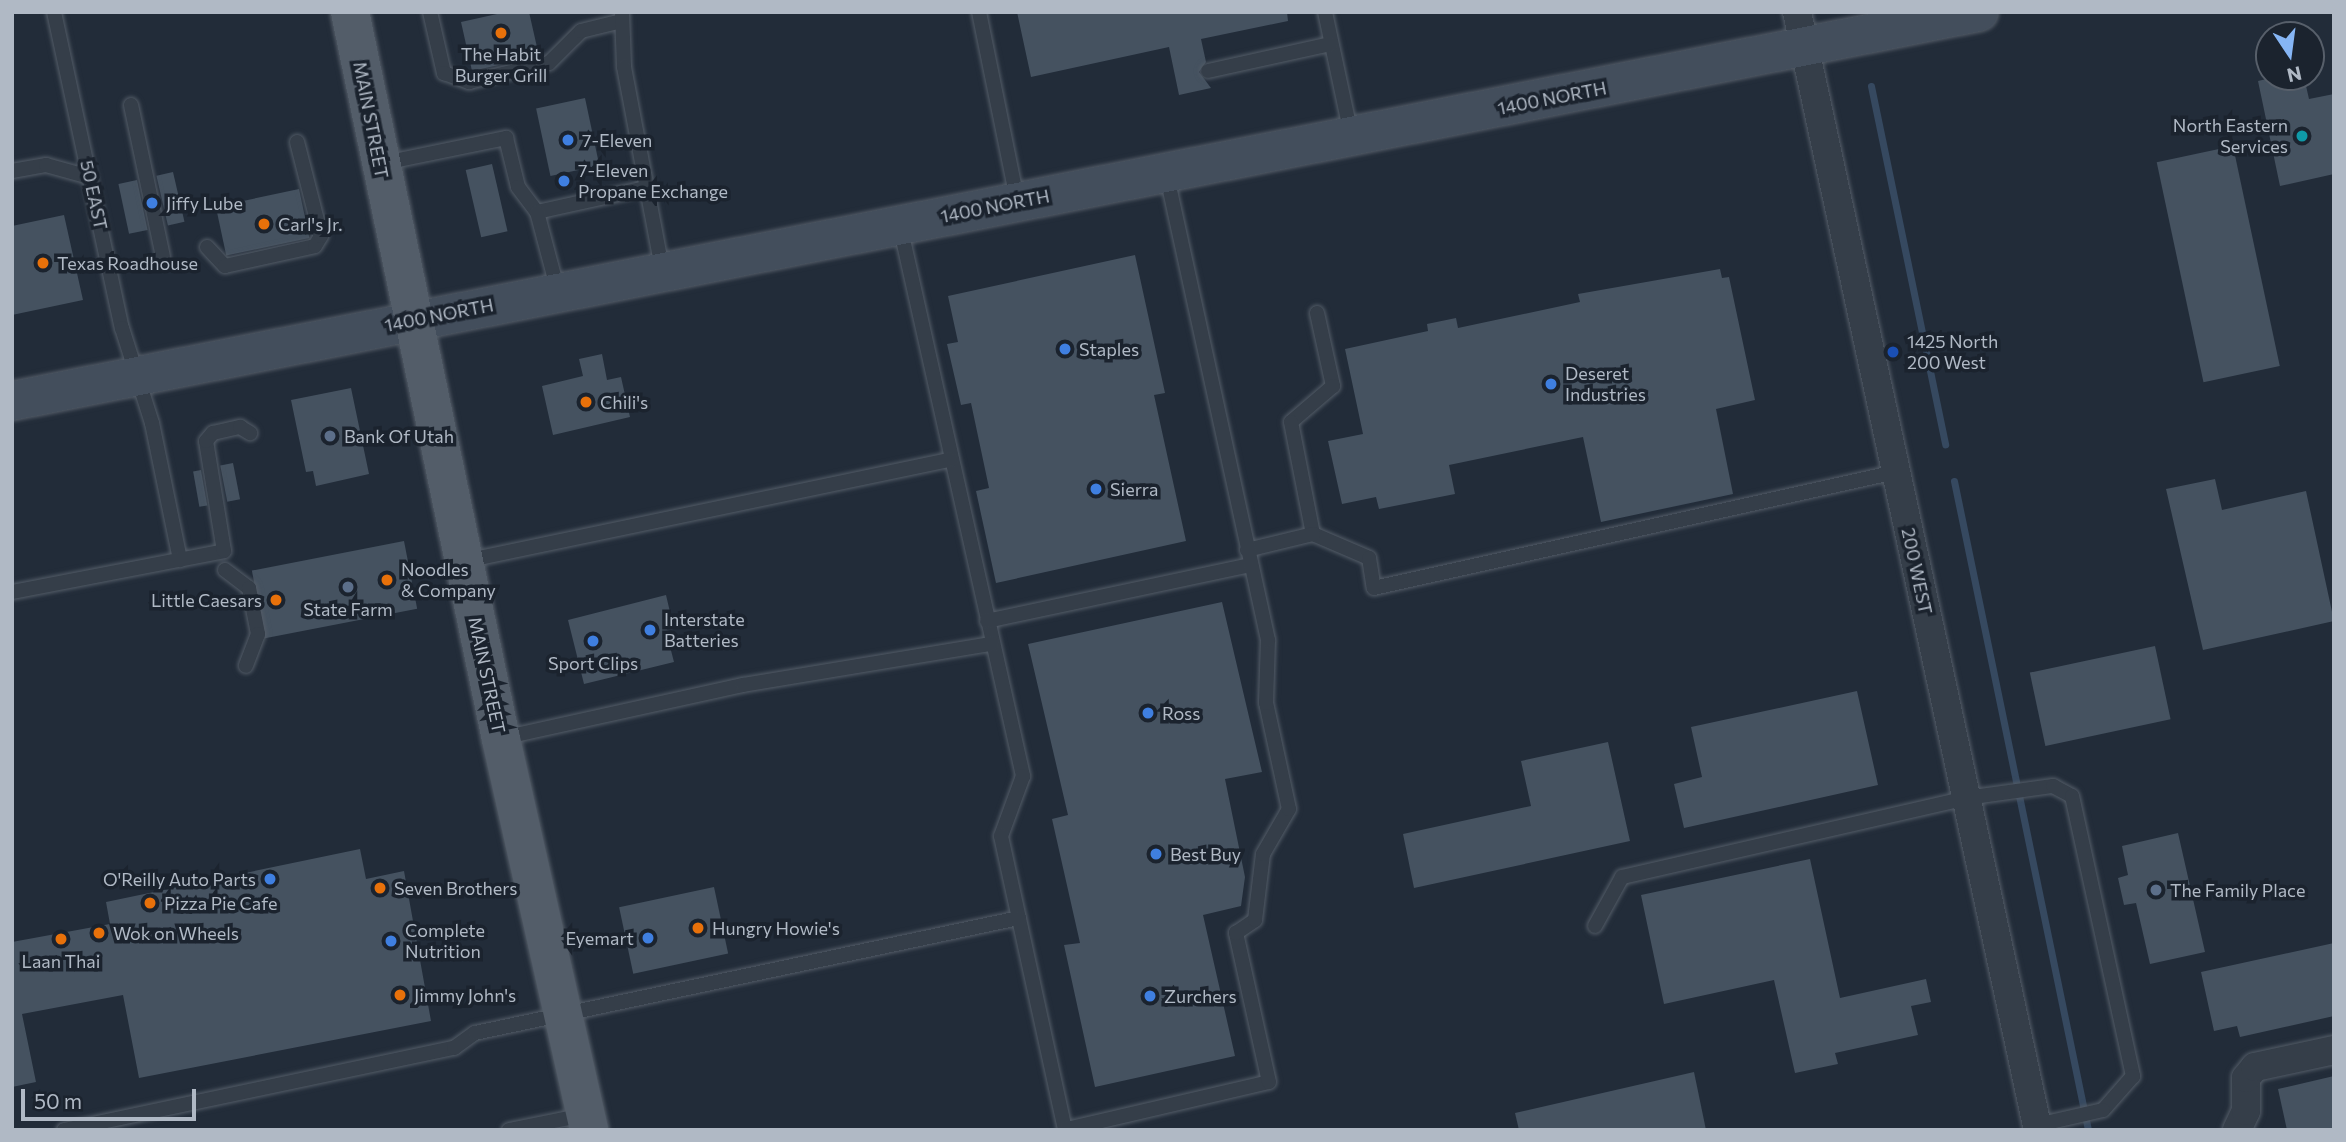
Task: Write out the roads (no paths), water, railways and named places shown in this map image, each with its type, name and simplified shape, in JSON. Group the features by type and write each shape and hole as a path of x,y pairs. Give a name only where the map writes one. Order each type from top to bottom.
{"main road":[{"name":"MAIN STREET","path":"350,12 411,320 587,1122"},
{"name":"1400 NORTH","path":"12,401 558,291 1352,137 1801,30 1979,12"}],"street":[{"name":"200 WEST","path":"1801,30 2037,1127"},
{"path":"2237,1130 2246,1111 2246,1078 2255,1067 2334,1050"}],"lane":[{"name":"50 EAST","path":"54,12 122,328 138,376 180,560"},
{"path":"430,12 444,73 469,82 549,63 581,31 622,17 624,66 663,271"},
{"path":"979,12 1018,202"},
{"path":"1325,12 1352,137"},
{"path":"1208,71 1331,44"},
{"path":"131,105 163,257"},
{"path":"380,164 506,138 518,187 537,212 558,291"},
{"path":"207,247 225,266 315,246 321,236 297,142"},
{"path":"12,171 46,165 90,177"},
{"path":"900,225 950,460 1023,776 1001,836 1066,1130 1269,1082 1237,933 1255,920 1263,853 1289,809 1266,703 1268,640 1166,173"},
{"path":"537,212 646,188"},
{"path":"1313,534 1291,422 1334,386 1317,313"},
{"path":"12,592 224,551 206,441 213,433 240,427 250,433"},
{"path":"463,562 950,460"},
{"path":"1247,550 1313,534 1369,558 1374,588 1896,472"},
{"path":"987,621 1251,565"},
{"path":"225,570 249,588 258,634 246,666"},
{"path":"501,739 743,685 992,644"},
{"path":"1595,926 1622,877 1966,798 2053,786 2072,796 2133,1076 2103,1110 2037,1127"},
{"path":"64,1130 454,1048 475,1033 565,1013 1019,918"},
{"path":"509,1130 587,1122"}],"waterway":[{"path":"1871,86 1945,444"},
{"path":"1954,481 2088,1130"}],"place":[{"name":"The Habit Burger Grill","path":"501,33"},
{"name":"North Eastern Services","path":"2302,136"},
{"name":"7-Eleven","path":"568,140"},
{"name":"7-Eleven Propane Exchange","path":"564,181"},
{"name":"Jiffy Lube","path":"152,203"},
{"name":"Carl's Jr.","path":"264,224"},
{"name":"Texas Roadhouse","path":"43,263"},
{"name":"Staples","path":"1065,349"},
{"name":"1425 North 200 West","path":"1893,352"},
{"name":"Deseret Industries","path":"1551,384"},
{"name":"Chili's","path":"586,402"},
{"name":"Bank Of Utah","path":"330,436"},
{"name":"Sierra","path":"1096,489"},
{"name":"Noodles & Company","path":"387,580"},
{"name":"State Farm","path":"348,587"},
{"name":"Little Caesars","path":"276,600"},
{"name":"Interstate Batteries","path":"650,630"},
{"name":"Sport Clips","path":"593,641"},
{"name":"Ross","path":"1148,713"},
{"name":"Best Buy","path":"1156,854"},
{"name":"O'Reilly Auto Parts","path":"270,879"},
{"name":"Seven Brothers","path":"380,888"},
{"name":"The Family Place","path":"2156,890"},
{"name":"Pizza Pie Cafe","path":"150,903"},
{"name":"Hungry Howie's","path":"698,928"},
{"name":"Wok on Wheels","path":"99,933"},
{"name":"Eyemart","path":"648,938"},
{"name":"Laan Thai","path":"61,939"},
{"name":"Complete Nutrition","path":"391,941"},
{"name":"Jimmy John's","path":"400,995"},
{"name":"Zurchers","path":"1150,996"}]}
